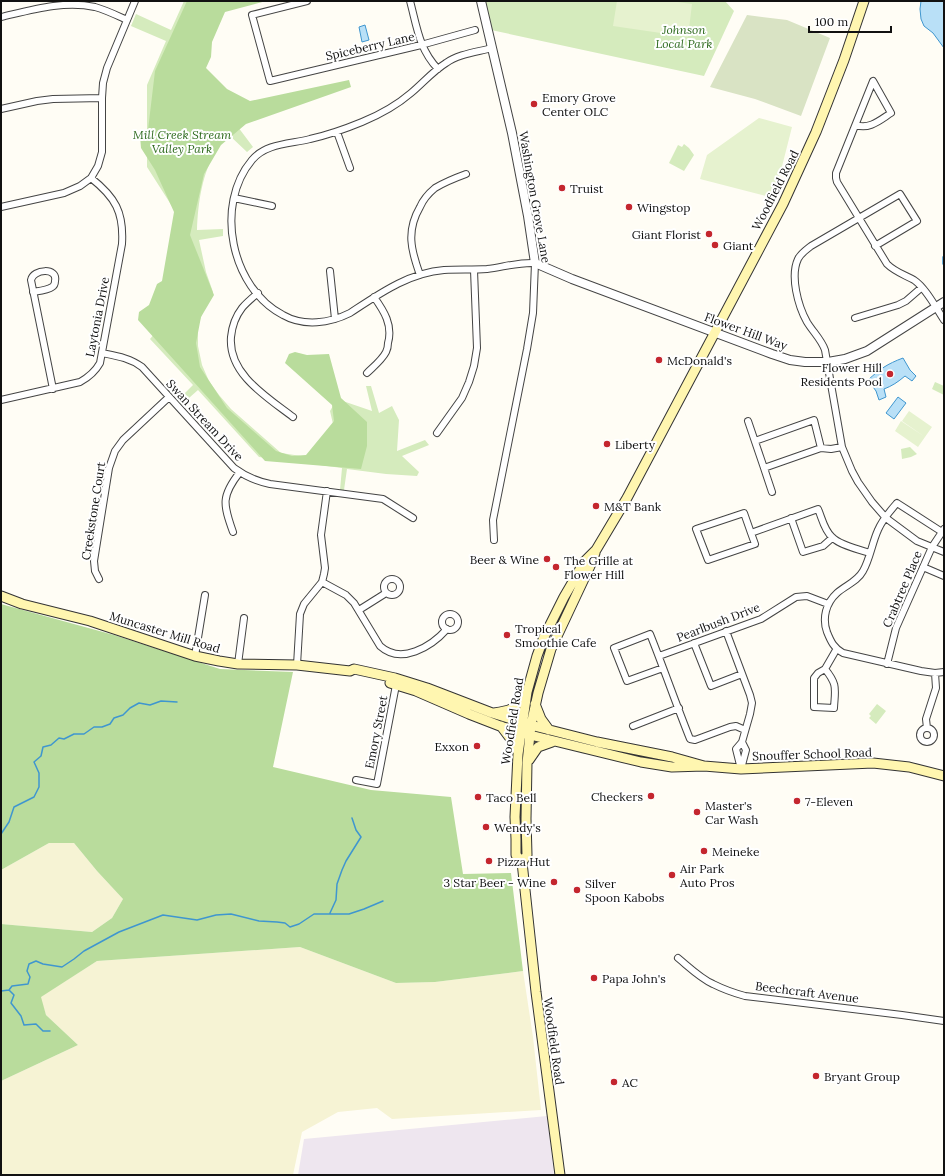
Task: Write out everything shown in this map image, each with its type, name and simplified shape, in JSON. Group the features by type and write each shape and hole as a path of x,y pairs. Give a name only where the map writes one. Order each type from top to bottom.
{"main road":[{"name":"Woodfield Road","path":"526,724 535,704 552,649 596,550 627,498 783,204 806,156 834,86 864,1"},
{"name":"Woodfield Road","path":"522,862 527,855 527,763 525,734 526,692 544,637 584,562 596,550"},
{"name":"Muncaster Mill Road","path":"1,596 22,604 90,621 195,656 238,664 297,665 350,671 354,669 406,681 526,724"},
{"name":"Muncaster Mill Road","path":"350,671 351,674 396,685 428,696 469,714 525,734"},
{"path":"492,713 512,709 526,692"},
{"path":"535,704 541,719 549,730"},
{"name":"Snouffer School Road","path":"526,724 597,742 672,757 704,766"},
{"path":"500,726 511,739 518,754"},
{"name":"Woodfield Road","path":"525,734 518,754 516,776 516,855 522,862 536,992 560,1175"},
{"name":"Snouffer School Road","path":"525,734 628,759 672,767 704,766 741,769 873,763 909,767 944,776"},
{"path":"527,763 538,747 555,742"}],"street":[{"path":"1,207 64,193 80,186 91,178 98,166 102,152 102,98 106,68 135,1"},
{"name":"Spiceberry Lane","path":"307,1 252,15 270,81 421,45 475,30"},
{"path":"410,1 421,45 426,55 438,69"},
{"name":"Washington Grove Lane","path":"481,1 512,133 528,216 535,263 533,313 493,520 494,540"},
{"path":"1,17 46,7 84,5 108,11 126,20"},
{"path":"492,48 457,57 446,62 411,93 389,108 364,122 337,132 310,139 275,145 261,151 252,158 237,185 231,220 233,244 240,266 247,279 264,301 284,316 293,320 316,323 335,319 350,313 393,286 420,275 443,270 474,270 508,266 525,262 535,263"},
{"path":"856,125 864,127 869,126 891,113 873,81 836,173 837,182 875,246 890,268 915,281 936,307 944,320"},
{"path":"1,109 48,100 102,98"},
{"path":"337,132 350,168"},
{"path":"420,275 413,254 411,241 414,216 424,200 434,189 445,182 466,174"},
{"name":"Laytonia Drive","path":"1,400 80,382 96,371 100,363 122,244 123,230 122,219 112,198 91,178"},
{"path":"875,246 916,222 900,194 811,246 798,259 795,275 802,312 812,330 823,344 828,362 842,447 852,472 872,502 886,518 918,541 944,552"},
{"path":"234,198 272,206"},
{"name":"Flower Hill Way","path":"535,263 572,279 772,354 790,360 805,362 828,362 844,359 867,351 944,302"},
{"path":"330,270 335,319"},
{"path":"437,433 462,398 474,366 477,348 474,270"},
{"path":"855,318 898,305 906,301 921,288"},
{"path":"34,292 53,389"},
{"path":"258,293 242,309 234,321 230,344 232,353 239,367 251,384 293,417"},
{"path":"367,373 379,362 386,352 389,339 388,319 374,297"},
{"name":"Swan Stream Drive","path":"102,353 125,358 136,362 142,367 234,468 254,480 270,484 383,499 413,518"},
{"name":"Creekstone Court","path":"99,579 95,571 94,561 112,457 123,440 169,397"},
{"path":"755,441 814,420 821,448"},
{"path":"748,421 772,492"},
{"path":"764,468 821,448 831,449 842,447"},
{"path":"233,532 226,513 225,499 230,484 240,472"},
{"path":"297,665 300,614 304,604 322,582 325,568 321,535 327,491"},
{"path":"943,530 897,503 878,530 864,570 859,577 836,594 828,604 825,615 826,628 831,642 836,650 887,664 921,671 936,673 944,672"},
{"path":"751,533 818,509 825,527 832,538 847,546 870,553"},
{"path":"744,513 751,533 755,544 708,560 696,529 744,513"},
{"path":"791,518 803,552 823,546 832,538"},
{"name":"Crabtree Place","path":"887,664 896,628 932,547 943,530"},
{"path":"923,567 944,576"},
{"path":"322,582 346,595 354,603 380,646 384,650 391,653 413,653 434,640 447,629"},
{"path":"359,610 386,592"},
{"path":"195,656 206,595"},
{"name":"Pearlbush Drive","path":"659,656 761,619 796,597 807,596 828,604"},
{"path":"238,664 244,618"},
{"path":"726,631 752,703 742,742 746,750 741,769"},
{"path":"663,668 627,681 614,648 650,634 679,708 690,739 695,740 736,726 745,730"},
{"path":"694,643 711,686 742,674"},
{"path":"825,669 835,685 834,708 814,707 814,678 818,673 825,669 836,650"},
{"path":"926,728 926,719 936,688 936,673"},
{"name":"Emory Street","path":"356,780 377,784 396,685"},
{"path":"633,726 679,708"},
{"name":"Beechcraft Avenue","path":"678,958 702,978 712,984 745,996 944,1021"}],"shaded area":[{"path":"49,843 74,843 123,899 112,918 92,932 1,924 1,870"},
{"path":"300,947 396,983 435,982 523,971 533,1037 541,1110 392,1119 377,1108 338,1112 302,1132 293,1175 1,1175 1,1081 78,1045 46,1015 40,997 97,961"},
{"path":"547,1116 554,1175 298,1175 304,1139"}],"green space":[{"name":"Mill Creek Stream Valley Park","path":"184,1 250,1 212,14 200,107 220,103 253,147 247,152 229,135 217,149 212,158 204,178 198,209 197,230 223,229 223,236 199,240 206,272 213,292 204,308 198,326 198,346 202,365 209,381 231,409 281,453 308,457 333,424 330,411 337,399 372,411 366,386 371,386 379,413 392,406 399,420 397,451 425,440 429,445 402,456 419,472 417,476 347,469 344,490 340,490 342,468 259,457 198,390 181,405 177,401 193,385 150,339 155,333 177,214 147,167 147,85 166,41 131,26 136,14 171,30"},
{"name":"Mill Creek Stream Valley Park","path":"187,1 266,1 225,12 212,42 211,57 206,68 227,89 250,101 349,80 351,87 246,124 221,145 204,174 190,235 214,295 201,317 196,343 200,367 227,408 276,451 292,456 306,455 334,421 332,405 285,363 289,354 295,352 307,355 329,354 341,398 367,422 367,446 361,469 265,461 138,320 139,312 149,305 157,284 162,281 174,212 155,170 141,148 140,136 148,130 155,71"},
{"name":"Johnson Local Park","path":"484,1 725,1 734,11 704,76 491,30"},
{"path":"617,1 670,1 692,4 688,37 613,26"},
{"path":"747,15 787,20 830,38 801,116 755,99 710,87"},
{"path":"759,118 792,127 774,198 700,179 707,155"},
{"path":"684,144 694,155 684,171 669,163 678,145 682,147"},
{"path":"935,382 944,386 944,395 932,389"},
{"path":"909,411 932,427 925,437 902,421"},
{"path":"901,421 925,437 918,447 895,431"},
{"path":"910,447 917,454 902,459 901,449"},
{"path":"1,604 114,635 220,669 293,672 273,767 371,790 451,797 463,874 511,873 523,971 435,982 396,983 300,947 97,961 41,997 46,1015 78,1045 1,1081 1,924 92,932 112,918 123,899 74,843 49,843 1,870"},
{"path":"877,704 886,711 876,724 869,718 871,716 869,714"}],"water":[{"path":"921,1 944,1 944,48 933,33 924,26 921,19"},
{"path":"365,25 369,40 362,42 359,27"},
{"path":"903,358 910,370 916,376 912,381 905,376 895,384 884,389 886,397 879,400 876,391 868,380 884,367"},
{"path":"898,397 906,403 894,419 886,413"}],"waterway":[{"path":"943,264 944,256"},
{"path":"1,834 9,822 14,807 34,797 39,787 39,773 34,762 41,756 43,747 51,745 59,738 64,739 74,734 84,734 94,727 102,727 110,724 114,718 123,715 130,708 139,703 150,705 161,701 177,702"},
{"path":"330,913 336,900 337,884 342,870 361,837 356,830 352,818"},
{"path":"9,990 12,986 28,984 30,977 27,971 29,964 36,961 43,964 62,967 84,951 119,932 163,915 197,920 216,915 231,914 259,921 285,923 290,927 299,924 314,914 349,914 383,901"},
{"path":"1,991 9,990 14,995 11,1003 21,1016 24,1025 36,1024 43,1031 50,1031"}],"place":[{"name":"Emory Grove Center OLC","path":"534,104"},
{"name":"Truist","path":"562,188"},
{"name":"Wingstop","path":"629,207"},
{"name":"Giant Florist","path":"709,234"},
{"name":"Giant","path":"715,245"},
{"name":"McDonald's","path":"659,360"},
{"name":"Flower Hill Residents Pool","path":"890,374"},
{"name":"Liberty","path":"607,444"},
{"name":"M&T Bank","path":"596,506"},
{"name":"Beer & Wine","path":"547,559"},
{"name":"The Grille at Flower Hill","path":"556,567"},
{"name":"Tropical Smoothie Cafe","path":"507,635"},
{"name":"Exxon","path":"477,746"},
{"name":"Checkers","path":"651,796"},
{"name":"Taco Bell","path":"478,797"},
{"name":"7-Eleven","path":"797,801"},
{"name":"Master's Car Wash","path":"697,812"},
{"name":"Wendy's","path":"486,827"},
{"name":"Meineke","path":"704,851"},
{"name":"Pizza Hut","path":"489,861"},
{"name":"Air Park Auto Pros","path":"672,875"},
{"name":"3 Star Beer - Wine","path":"554,882"},
{"name":"Silver Spoon Kabobs","path":"577,890"},
{"name":"Papa John's","path":"594,978"},
{"name":"Bryant Group","path":"816,1076"},
{"name":"AC","path":"614,1082"}]}
